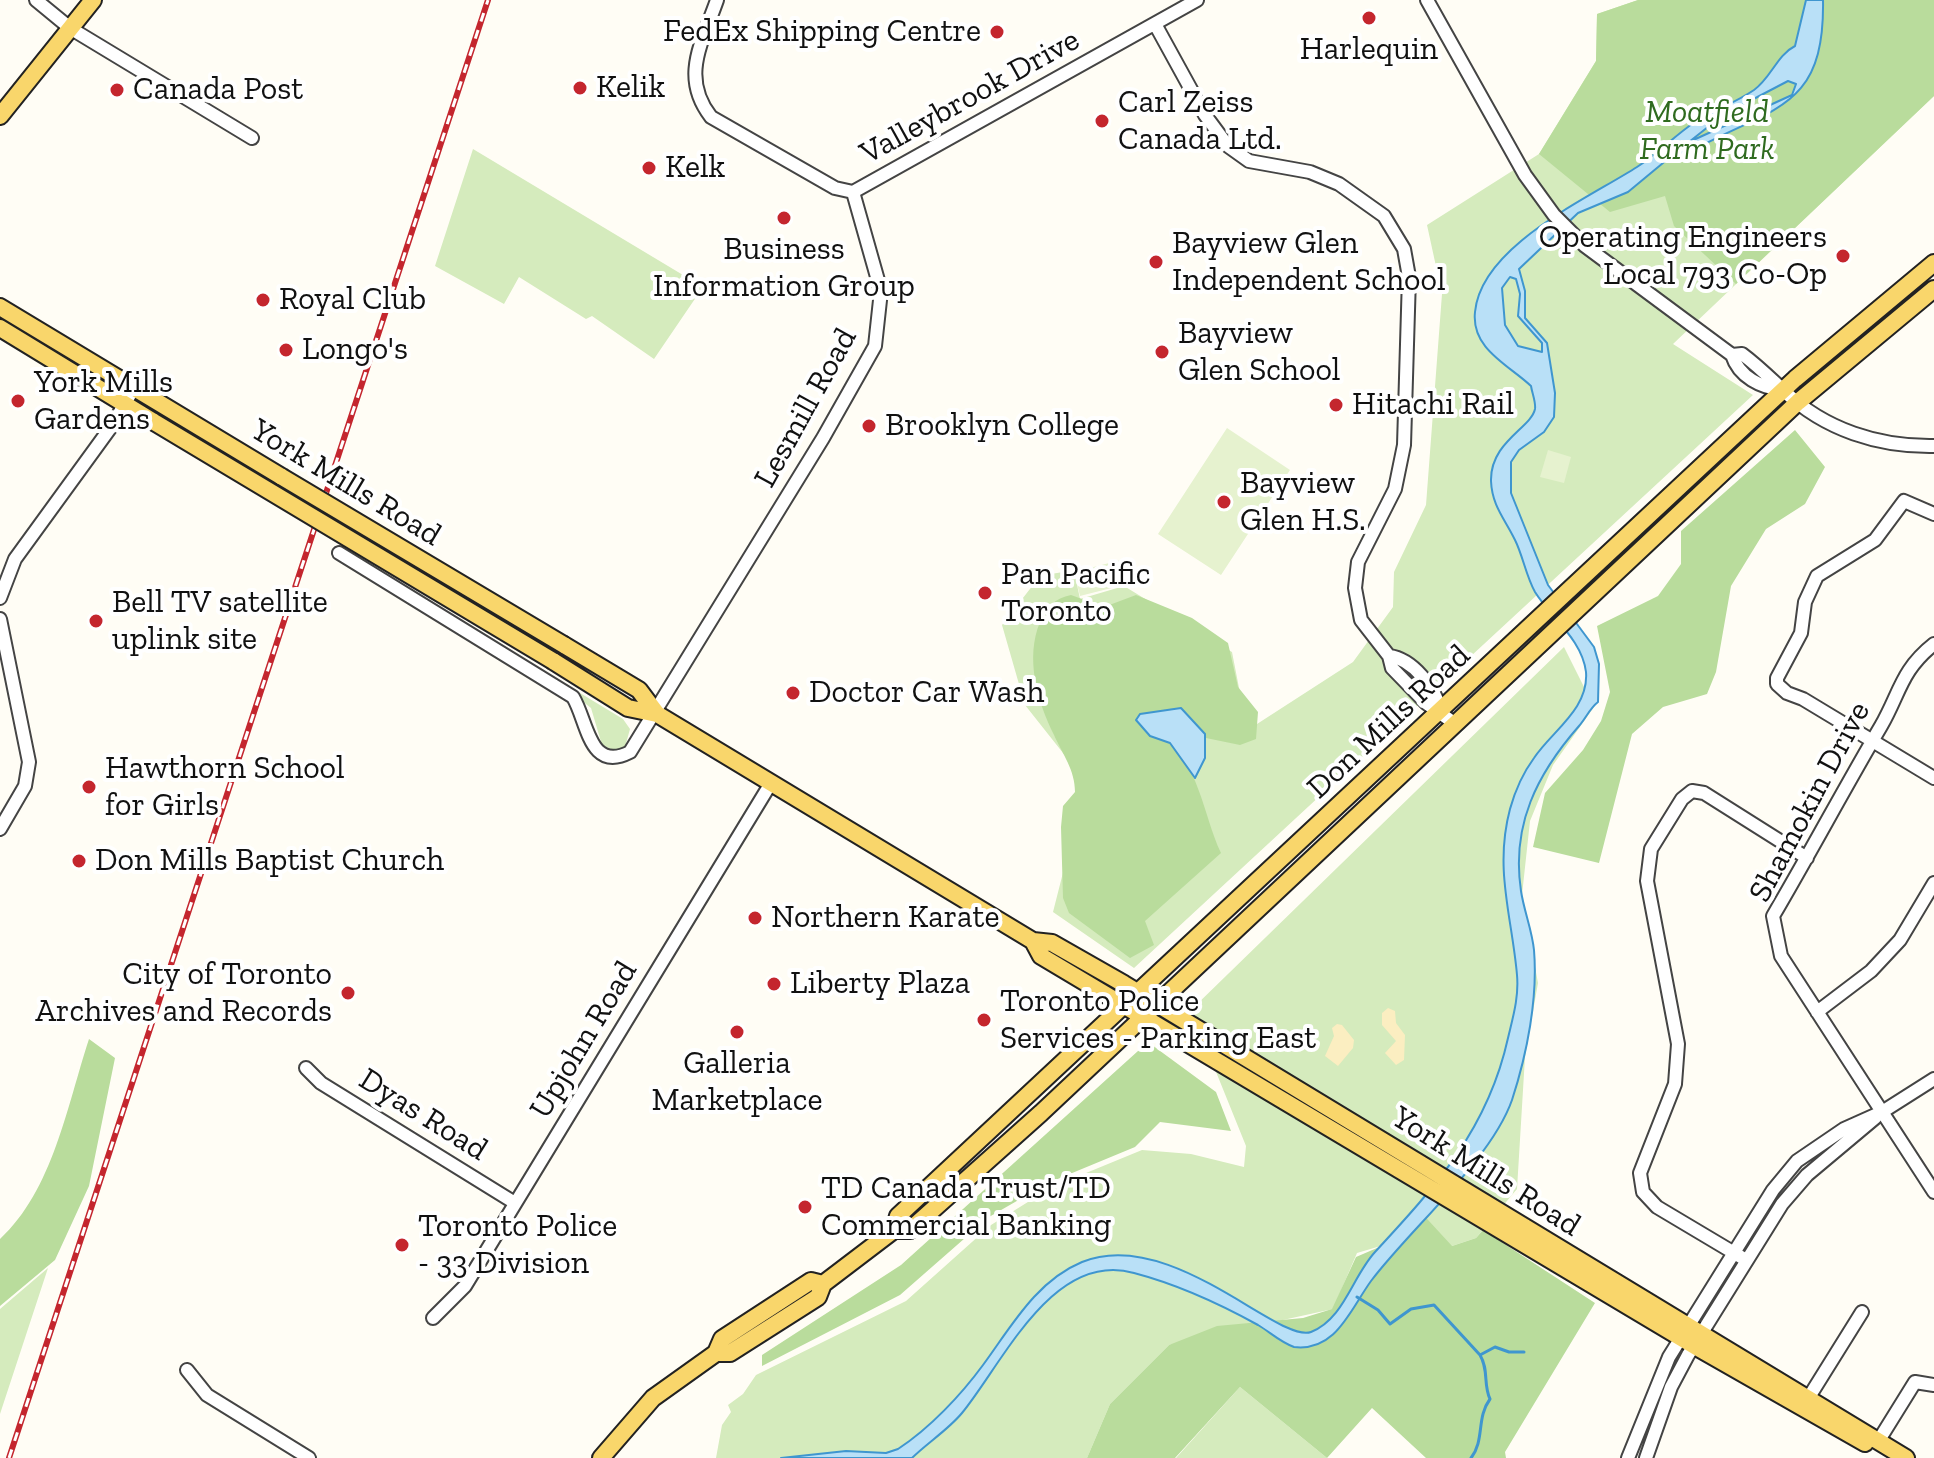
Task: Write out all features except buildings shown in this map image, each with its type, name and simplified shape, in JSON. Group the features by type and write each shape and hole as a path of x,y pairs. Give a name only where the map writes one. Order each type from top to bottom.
{"main road":[{"path":"0,116 93,0"},
{"name":"Don Mills Road","path":"601,1458 653,1398 716,1353 730,1353 818,1297 823,1284 894,1230 898,1216 1441,711 1511,657 1625,550 1783,390 1934,263"},
{"name":"Don Mills Road","path":"1625,550 1934,289"},
{"name":"York Mills Road","path":"0,307 639,690 657,714"},
{"name":"York Mills Road","path":"0,328 628,708 657,714 1033,941 1052,943 1139,994 1400,1160 1889,1458"},
{"name":"Don Mills Road","path":"894,1230 910,1230 1022,1128 1454,723 1511,657"},
{"name":"York Mills Road","path":"1033,941 1041,956 1400,1160"},
{"path":"1011,1112 1022,1128"},
{"path":"936,1181 949,1195"},
{"name":"York Mills Road","path":"1691,1335 1809,1397 1906,1458"}],"street":[{"path":"36,0 70,28 252,138"},
{"path":"717,0 694,70 698,100 711,117 835,188 853,192"},
{"name":"Valleybrook Drive","path":"853,192 1197,0"},
{"path":"1427,0 1534,189 1585,246 1732,355 1742,354 1774,378 1798,402 1831,423 1868,439 1902,447 1934,446"},
{"path":"1155,24 1205,115 1228,146 1249,161 1310,172 1339,184 1384,216 1404,249 1409,277 1404,445 1395,489 1366,543 1355,580 1361,620 1389,656 1392,668 1426,703 1454,723"},
{"name":"Lesmill Road","path":"657,714 875,346 881,291 853,192"},
{"path":"0,598 17,556 134,388"},
{"path":"1934,514 1904,501 1875,540 1817,576 1805,602 1801,633 1777,678 1781,689 1934,778"},
{"name":"York Mills Road","path":"339,553 573,697 585,716 591,743 604,756 617,759 630,752 657,714"},
{"path":"0,619 29,766 25,786 0,829"},
{"name":"Shamokin Drive","path":"1934,644 1910,665 1872,740 1773,916 1781,956 1934,1192"},
{"name":"Upjohn Road","path":"433,1318 465,1286 771,783"},
{"path":"1746,1260 1657,1207 1643,1192 1640,1173 1675,1084 1678,1044 1647,881 1651,849 1682,799 1692,791 1704,793 1807,858"},
{"path":"1817,1012 1871,971 1900,940 1934,883"},
{"name":"Dyas Road","path":"306,1068 321,1083 515,1203"},
{"path":"1646,1458 1691,1335 1734,1253 1773,1190 1797,1161 1844,1129 1882,1112 1934,1079"},
{"path":"1628,1458 1656,1384 1746,1260 1782,1204 1807,1175 1853,1140 1882,1112"},
{"path":"1809,1397 1862,1312"},
{"path":"187,1370 207,1395 309,1458"},
{"path":"1879,1440 1915,1382 1934,1385"}],"green space":[{"name":"Moatfield Farm Park","path":"1638,0 1934,0 1934,96 1673,344 1753,395 1134,968 1053,912 1086,782 1025,705 1002,625 1040,576 1074,570 1080,599 1124,586 1232,652 1241,698 1257,724 1353,662 1393,607 1394,572 1426,505 1442,294 1427,225 1539,154 1596,61 1597,14"},
{"path":"1638,0 1934,0 1934,96 1736,284 1674,226 1665,196 1610,212 1539,154 1596,61 1597,14"},
{"path":"473,149 703,287 654,359 592,316 586,319 519,277 504,304 435,266"},
{"name":"Bayview Glen H.S.","path":"1227,428 1290,470 1221,575 1158,534"},
{"path":"1795,430 1825,467 1805,504 1766,529 1731,586 1716,672 1707,694 1663,707 1632,734 1599,863 1533,847 1545,793 1583,750 1601,721 1610,692 1597,626 1658,596 1681,564 1681,531"},
{"path":"1548,450 1571,457 1564,483 1540,477"},
{"path":"1121,560 1127,584 1080,596 1074,572"},
{"path":"1071,595 1104,607 1136,595 1192,618 1228,643 1238,687 1258,712 1256,739 1240,745 1206,738 1205,734 1162,738 1184,760 1192,774 1221,853 1145,921 1154,945 1130,958 1069,913 1063,898 1063,806 1075,792 1071,770 1038,694 1033,650 1045,612 1056,601"},
{"path":"1564,647 1594,707 1553,765 1530,821 1522,895 1538,983 1525,1057 1517,1189 1476,1238 1452,1246 1384,1245 1357,1253 1333,1309 1169,1345 1110,1404 1087,1458 716,1458 722,1425 731,1412 728,1405 743,1394 756,1375 906,1301 991,1225 1052,1187 1142,1150 1191,1154 1244,1167 1246,1146 1191,1010"},
{"path":"547,673 623,719 630,729 625,747 613,750 602,745 591,708"},
{"path":"89,1039 115,1058 89,1186 55,1260 0,1306 0,1239 18,1219 46,1172"},
{"path":"1152,1045 1216,1092 1231,1131 1160,1122 1135,1147 1048,1183 989,1217 900,1295 762,1366 762,1355 901,1265 1138,1051"},
{"path":"1417,1208 1452,1246 1476,1238 1483,1230 1595,1303 1505,1452 1506,1458 1426,1458 1372,1408 1327,1458 1240,1387 1175,1458 1087,1458 1110,1404 1169,1345 1217,1326 1303,1318 1332,1309 1356,1257 1384,1245"},
{"path":"48,1268 0,1414 0,1309"},
{"path":"1240,1387 1327,1458 1176,1458"}],"sand":[{"path":"1388,1008 1395,1011 1396,1023 1405,1035 1404,1060 1396,1065 1385,1053 1396,1041 1382,1025 1382,1013"},
{"path":"1342,1025 1354,1040 1353,1048 1338,1066 1325,1056 1334,1036 1332,1028"}],"water":[{"path":"1806,0 1823,0 1821,37 1814,65 1803,86 1787,101 1688,153 1669,158 1628,192 1578,213 1519,269 1525,291 1525,318 1547,343 1555,393 1554,417 1544,432 1519,450 1511,462 1511,493 1548,585 1594,647 1599,664 1598,702 1551,763 1530,802 1524,822 1519,867 1522,898 1534,950 1533,1006 1527,1045 1512,1100 1487,1146 1388,1260 1340,1327 1321,1343 1294,1347 1243,1317 1182,1289 1134,1273 1105,1270 1079,1278 1055,1294 1013,1341 962,1413 912,1458 781,1458 846,1451 886,1453 898,1449 955,1399 1038,1293 1066,1270 1082,1262 1116,1255 1150,1259 1185,1271 1296,1331 1311,1332 1332,1318 1367,1262 1419,1204 1457,1154 1487,1101 1499,1071 1516,999 1517,975 1504,873 1510,809 1530,764 1576,708 1582,697 1586,672 1579,649 1535,592 1518,546 1494,498 1492,467 1503,446 1532,416 1535,406 1531,386 1493,355 1479,336 1475,312 1482,288 1496,266 1540,227 1645,162 1695,122 1754,90 1783,55 1795,46","holes":["1788,81 1796,84 1792,95 1689,142 1723,115","1510,277 1516,279 1520,294 1518,316 1542,343 1542,352 1518,346 1505,325 1502,288"]},
{"path":"1181,708 1205,734 1205,758 1195,778 1170,743 1150,736 1136,720 1140,714"}],"waterway":[{"path":"1357,1297 1378,1310 1390,1324 1411,1309 1434,1305 1480,1355 1490,1399 1471,1458"},
{"path":"1480,1355 1495,1347 1509,1352 1524,1352"}],"railway":[{"path":"9,1458 488,0"}],"place":[{"name":"Harlequin","path":"1369,18"},
{"name":"FedEx Shipping Centre","path":"997,32"},
{"name":"Kelik","path":"580,88"},
{"name":"Canada Post","path":"117,90"},
{"name":"Carl Zeiss Canada Ltd.","path":"1102,121"},
{"name":"Kelk","path":"649,168"},
{"name":"Business Information Group","path":"784,218"},
{"name":"Operating Engineers Local 793 Co-Op","path":"1843,256"},
{"name":"Bayview Glen Independent School","path":"1156,262"},
{"name":"Royal Club","path":"263,300"},
{"name":"Longo's","path":"286,350"},
{"name":"Bayview Glen School","path":"1162,352"},
{"name":"York Mills Gardens","path":"18,401"},
{"name":"Hitachi Rail","path":"1336,405"},
{"name":"Brooklyn College","path":"869,426"},
{"name":"Bayview Glen H.S.","path":"1224,502"},
{"name":"Pan Pacific Toronto","path":"985,593"},
{"name":"Bell TV satellite uplink site","path":"96,621"},
{"name":"Doctor Car Wash","path":"793,693"},
{"name":"Hawthorn School for Girls","path":"89,787"},
{"name":"Don Mills Baptist Church","path":"79,861"},
{"name":"Northern Karate","path":"755,918"},
{"name":"Liberty Plaza","path":"774,984"},
{"name":"City of Toronto Archives and Records","path":"348,993"},
{"name":"Toronto Police Services - Parking East","path":"984,1020"},
{"name":"Galleria Marketplace","path":"737,1032"},
{"name":"TD Canada Trust/TD Commercial Banking","path":"805,1207"},
{"name":"Toronto Police - 33 Division","path":"402,1245"}]}
